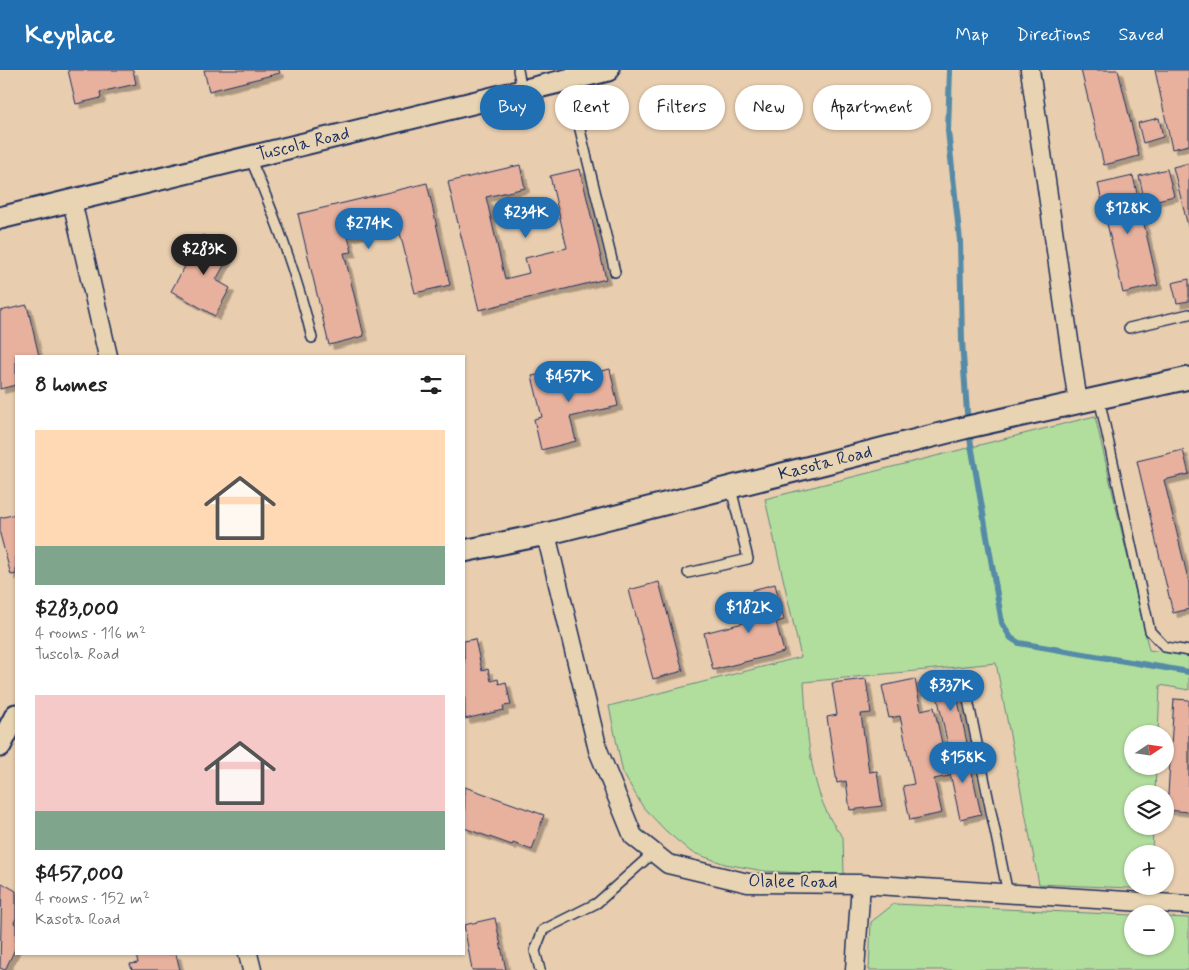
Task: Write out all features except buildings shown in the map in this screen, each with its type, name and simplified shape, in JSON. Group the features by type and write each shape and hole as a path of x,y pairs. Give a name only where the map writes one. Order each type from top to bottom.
{"street":[{"name":"Tuscola Road","path":"545,85 608,70"},
{"path":"1030,70 1078,403"},
{"name":"Tuscola Road","path":"0,218 480,100"},
{"path":"72,201 108,355"},
{"name":"Kasota Road","path":"465,551 546,534 968,427 1189,378"},
{"name":"Olalee Road","path":"546,534 598,750 634,836 668,864 748,883 861,884 1189,905"},
{"path":"0,746 15,717"},
{"path":"854,970 861,884"},
{"path":"248,955 252,970"}],"lane":[{"path":"518,70 521,85"},
{"path":"568,80 615,272"},
{"path":"250,158 285,242 299,286 312,338"},
{"path":"1128,328 1189,314"},
{"path":"1099,398 1150,631 1165,647 1189,650"},
{"path":"688,573 748,559 731,487"},
{"path":"966,690 1008,894"},
{"path":"540,970 535,951 543,930 598,903 654,852"}],"green space":[{"path":"1095,416 1149,650 1189,656 1189,690 1160,685 1158,725 1124,725 1124,775 1156,775 1155,785 1124,785 1124,835 1153,835 1152,845 1124,845 1124,888 1039,884 996,663 804,682 812,764 823,804 843,837 844,875 764,871 725,864 691,852 666,831 643,807 623,773 609,706 801,657 765,499"},
{"path":"894,904 1124,915 1124,955 1174,955 1174,917 1189,918 1189,970 869,970 871,922"}],"waterway":[{"path":"950,70 948,131 960,241 962,341 968,427 1002,623 1011,638 1019,643 1189,672"}]}
